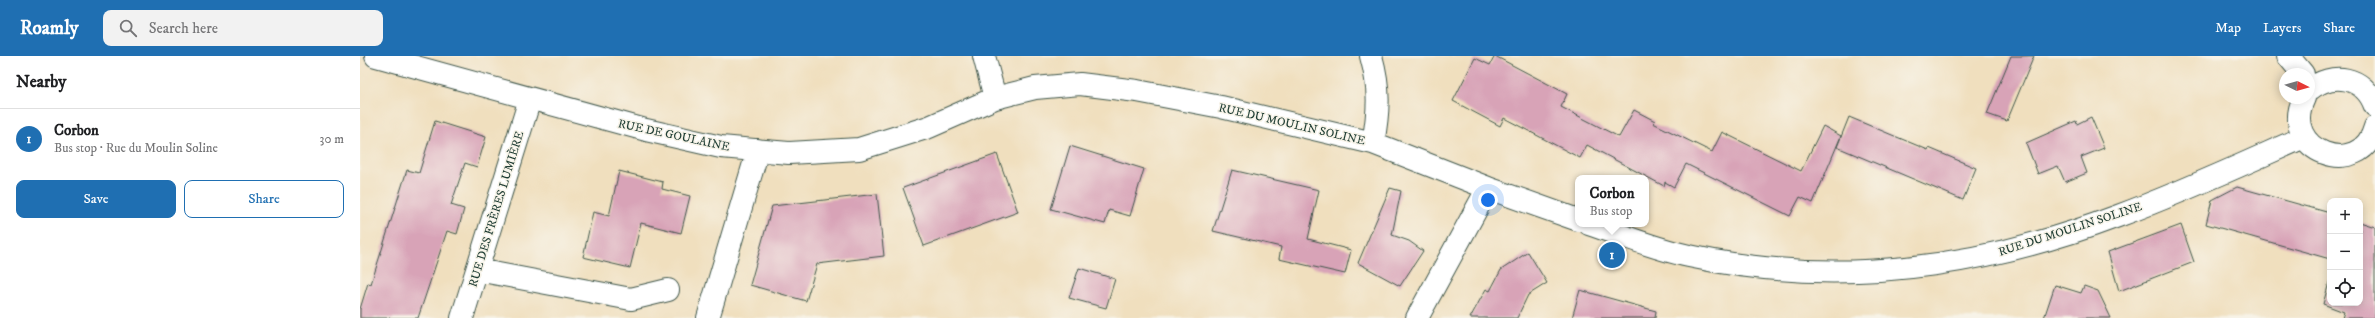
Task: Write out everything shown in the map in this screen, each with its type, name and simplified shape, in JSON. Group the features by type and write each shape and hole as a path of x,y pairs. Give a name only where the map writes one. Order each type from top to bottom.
{"street":[{"name":"RUE DE GOULAINE","path":"376,56 530,100 721,147 758,150 817,153 859,149 929,127 995,98"},
{"path":"984,56 995,98"},
{"path":"1371,56 1378,83 1373,143"},
{"path":"2288,56 2296,68"},
{"path":"2315,83 2336,78 2347,79 2365,89 2374,99"},
{"name":"RUE DU MOULIN SOLINE","path":"995,98 1035,88 1080,84 1137,91 1221,107 1373,143 1488,188 1575,219"},
{"name":"RUE DES FRÈRES LUMIÈRE","path":"462,318 530,100"},
{"path":"2303,104 2299,118 2304,137 2315,148 2329,155 2352,154 2372,142"},
{"name":"RUE DU MOULIN SOLINE","path":"1599,227 1688,256 1745,266 1799,271 1868,272 1928,267 1997,254 2118,216 2304,137"},
{"path":"708,318 758,150"},
{"path":"1417,318 1488,188"},
{"path":"477,270 631,299 668,290"}],"building":[{"path":"1495,56 1567,94 1561,107 1619,137 1634,110 1655,121 1653,123 1712,152 1722,132 1801,171 1823,126 1841,136 1813,203 1800,197 1790,216 1686,164 1674,187 1665,182 1664,186 1649,178 1649,175 1643,175 1587,145 1580,158 1504,118 1500,126 1453,101 1475,58 1490,65"},
{"path":"2011,56 2034,56 2007,121 1987,114"},
{"path":"1849,117 1976,168 1963,200 1837,147"},
{"path":"2091,117 2104,148 2081,157 2087,173 2065,182 2058,166 2038,174 2026,143 2076,121 2077,124"},
{"path":"435,121 486,137 477,167 465,163 451,205 464,209 457,234 447,231 418,318 360,318 360,309 368,283 371,284 407,170 419,173"},
{"path":"1070,146 1144,169 1130,216 1109,210 1105,224 1051,209"},
{"path":"997,154 1018,212 924,246 903,188"},
{"path":"1232,170 1319,190 1308,239 1351,250 1345,274 1279,259 1281,247 1213,231"},
{"path":"619,171 663,182 662,189 690,196 681,233 641,223 630,268 583,257 593,212 609,216"},
{"path":"2237,187 2327,212 2327,258 2206,224 2212,200"},
{"path":"1390,188 1401,191 1392,235 1409,241 1423,251 1400,286 1358,263"},
{"path":"877,194 884,256 817,264 806,301 750,285 772,206"},
{"path":"2363,223 2375,227 2375,318 2342,318 2344,312 2328,306 2363,306"},
{"path":"2181,225 2194,262 2119,291 2108,252"},
{"path":"1528,252 1547,283 1528,295 1517,318 1470,318 1486,289 1490,291 1501,270"},
{"path":"1079,268 1115,279 1106,308 1069,298"},
{"path":"2055,285 2081,293 2084,286 2098,291 2111,318 2044,318"},
{"path":"1580,290 1656,311 1655,318 1572,318"},
{"path":"2327,290 2327,306 2323,304"}],"place":[{"name":"Corbon","path":"1612,255"}]}
